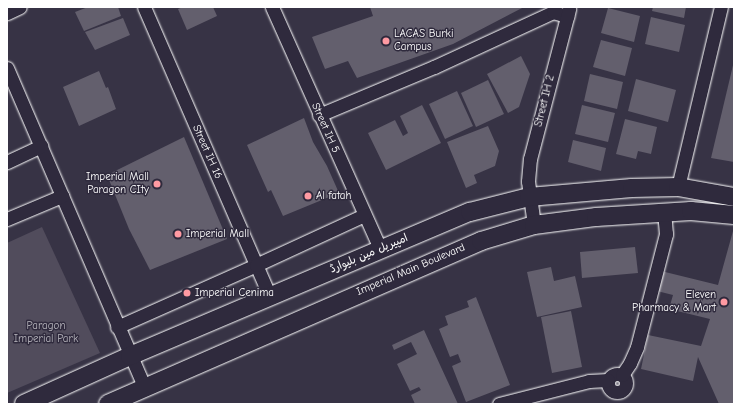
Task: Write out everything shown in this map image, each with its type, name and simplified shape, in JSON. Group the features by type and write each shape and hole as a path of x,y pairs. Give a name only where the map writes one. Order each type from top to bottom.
{"street":[{"path":"7,13 20,7"},
{"name":"Street IH 16","path":"144,7 270,296"},
{"name":"Street IH 5","path":"272,7 380,249"},
{"path":"690,211 684,188 721,7"},
{"path":"319,115 441,64 553,12 568,11"},
{"name":"Street IH 2","path":"534,225 528,181 530,159 568,11"},
{"path":"7,68 145,388"},
{"path":"7,162 41,146"},
{"name":"امپیریل مین بلیوارڈ","path":"24,404 130,356 470,212 529,197 625,188 684,188 734,197"},
{"path":"7,219 62,196"},
{"name":"Imperial Main Boulevard","path":"108,404 451,252 481,241 534,225 596,217 690,211 734,215"},
{"path":"622,375 630,363 637,346 666,234 664,213"},
{"path":"117,326 256,265 364,215"},
{"path":"499,404 589,381 608,380 612,375 617,374 622,375 626,379 626,385 621,398 610,390 608,380"}],"green space":[{"name":"Paragon Imperial Park","path":"42,227 100,353 7,393 7,243"}],"building":[{"path":"88,7 118,7 121,16 84,31 75,12"},
{"path":"183,7 213,7 217,16 187,30 178,9"},
{"name":"LACAS Burki Campus","path":"370,7 524,7 453,44 357,78 348,61 325,69 312,37 373,16"},
{"path":"653,7 686,7 684,18 652,11"},
{"path":"608,8 640,16 634,42 601,33"},
{"path":"651,17 685,25 679,52 645,44"},
{"path":"123,18 130,35 95,50 85,32"},
{"path":"601,40 632,48 625,76 593,67"},
{"path":"521,56 530,74 519,107 508,113 487,74"},
{"path":"734,61 734,162 711,158"},
{"path":"99,71 106,88 108,87 116,109 79,126 63,87"},
{"path":"590,74 623,82 617,109 584,101"},
{"path":"636,79 676,90 668,122 628,111"},
{"path":"488,80 504,114 476,127 461,93"},
{"path":"457,91 473,126 445,139 429,104"},
{"path":"422,105 441,143 386,170 368,133 395,120 403,136 408,133 400,116"},
{"path":"582,105 615,113 608,142 575,134"},
{"path":"304,118 313,142 327,166 339,193 283,216 271,190 268,192 247,145"},
{"path":"625,119 657,127 651,154 638,151 636,159 616,154"},
{"path":"488,126 499,151 495,166 474,175 477,183 466,188 447,142"},
{"path":"184,137 227,239 150,270 129,229 107,175"},
{"path":"573,140 606,148 601,171 568,162"},
{"path":"733,231 734,404 719,404 698,357 693,381 641,369 648,335 701,346 710,319 669,309 673,295 657,291 661,271 718,285"},
{"path":"635,247 638,273 582,278 580,252"},
{"path":"551,267 554,281 575,276 582,307 537,317 527,272"},
{"path":"476,297 510,385 466,402 452,366 461,362 458,354 450,357 439,329 448,325 445,316 469,307 467,301"},
{"path":"571,311 582,367 552,373 541,317"},
{"path":"424,330 458,404 415,404 411,395 421,390 419,387 410,391 397,364 417,354 411,342 394,350 392,345"}],"place":[{"name":"LACAS Burki Campus","path":"386,41"},
{"name":"Imperial Mall Paragon CIty","path":"157,184"},
{"name":"Al fatah","path":"308,196"},
{"name":"Imperial Mall","path":"178,234"},
{"name":"Imperial Cenima","path":"187,293"},
{"name":"Eleven Pharmacy & Mart","path":"724,302"}]}
